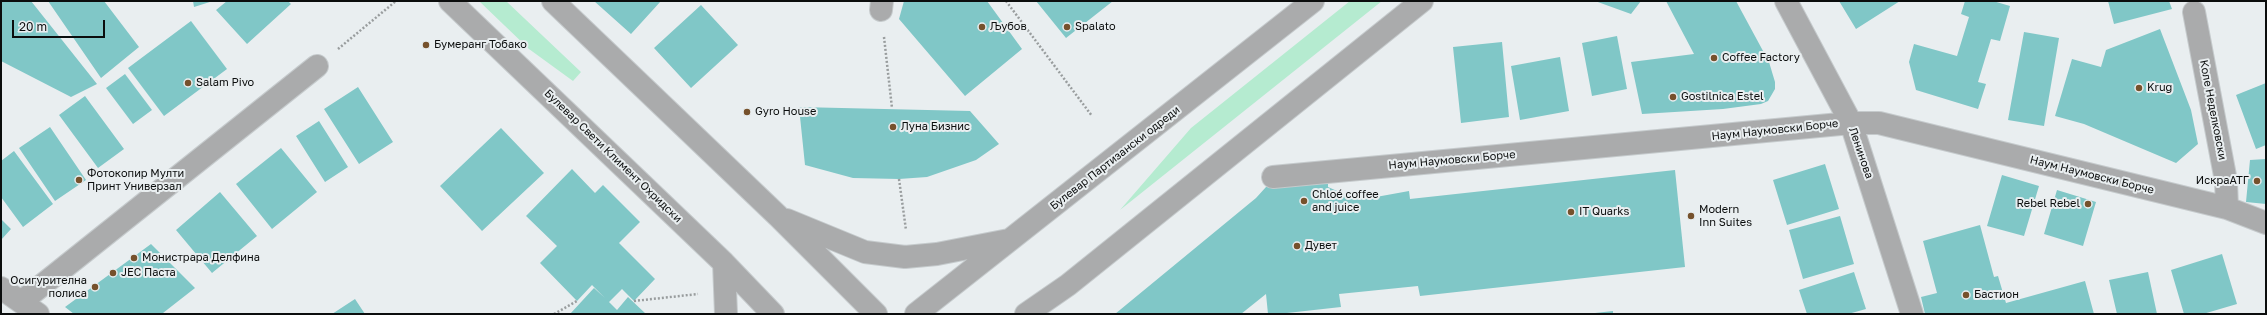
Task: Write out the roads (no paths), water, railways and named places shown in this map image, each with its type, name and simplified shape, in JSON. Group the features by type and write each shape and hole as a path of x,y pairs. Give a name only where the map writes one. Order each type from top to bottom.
{"street":[{"name":"Булевар Свети Климент Охридски","path":"450,1 724,263 773,314"},
{"path":"553,1 778,216 876,314"},
{"name":"Булевар Партизански одреди","path":"916,314 1313,1"},
{"path":"1026,314 1068,285 1422,1"},
{"name":"Ленинова","path":"1786,1 1851,123 1912,314"},
{"name":"Коле Неделковски","path":"2194,12 2226,182 2227,208"},
{"path":"1,288 30,308 317,66"},
{"name":"Наум Наумовски Борче","path":"1273,177 1851,123 1879,123 2227,208 2266,223"},
{"path":"778,216 865,252 905,257 938,254 1012,239"},
{"path":"724,263 726,314"},
{"path":"1046,314 1068,285"}],"place":[{"name":"Љубов","path":"982,27"},
{"name":"Spalato","path":"1067,27"},
{"name":"Бумеранг Тобако","path":"426,45"},
{"name":"Coffee Factory","path":"1714,58"},
{"name":"Salam Pivo","path":"188,83"},
{"name":"Krug","path":"2139,88"},
{"name":"Gostilnica Estel","path":"1673,97"},
{"name":"Gyro House","path":"747,112"},
{"name":"Луна Бизнис","path":"893,127"},
{"name":"Фотокопир Мулти Принт Универзал","path":"79,180"},
{"name":"ИскраАТГ","path":"2257,181"},
{"name":"Chloé coffee and juice","path":"1304,201"},
{"name":"Rebel Rebel","path":"2088,204"},
{"name":"IT Quarks","path":"1571,212"},
{"name":"Modern Inn Suites","path":"1691,216"},
{"name":"Дувет","path":"1297,246"},
{"name":"Монистрара Делфина","path":"134,258"},
{"name":"ЈЕС Паста","path":"113,273"},
{"name":"Осигурителна полиса","path":"95,287"},
{"name":"Бастион","path":"1966,295"}]}
